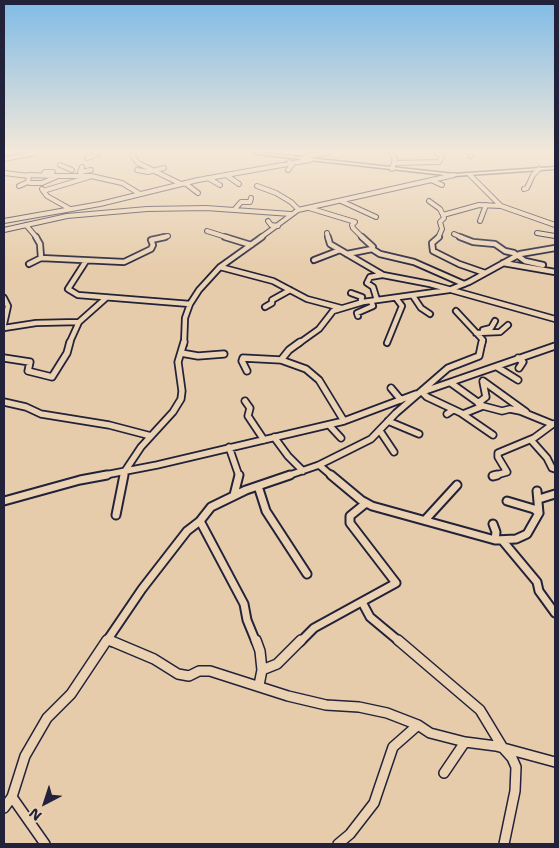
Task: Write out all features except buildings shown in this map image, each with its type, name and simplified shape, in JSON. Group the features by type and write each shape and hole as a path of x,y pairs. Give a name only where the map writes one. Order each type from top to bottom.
{"street":[{"path":"44,193 70,209"},
{"path":"4,221 146,193"},
{"path":"277,193 300,209"},
{"path":"275,212 309,208 377,193"},
{"path":"488,193 501,206"},
{"path":"235,210 241,202 250,202 251,198"},
{"path":"341,201 376,217"},
{"path":"429,201 440,209 444,218 440,222 442,229 439,237 432,242 433,251 459,264 485,273"},
{"path":"480,221 486,205"},
{"path":"443,215 486,205 501,206 555,225"},
{"path":"4,230 67,216 147,209 206,208 291,214"},
{"path":"309,208 355,222 352,225 353,228 373,247 372,249 380,254 414,262 464,284"},
{"path":"116,516 125,471 141,447 173,412 181,399 182,391 178,362 184,344 183,329 190,304 199,290 220,267 300,209"},
{"path":"268,221 271,225 278,226"},
{"path":"26,225 36,235 40,244 41,258"},
{"path":"207,231 251,244"},
{"path":"327,233 330,244 383,275 449,290 555,319"},
{"path":"537,233 555,236"},
{"path":"454,234 473,242 494,244 501,249 518,255 525,261 543,265"},
{"path":"29,264 41,258 129,261 151,249 153,245 150,240 168,236"},
{"path":"281,360 288,350 319,329 333,311 363,302 449,290 518,255 531,250 555,248"},
{"path":"347,254 372,249"},
{"path":"494,250 501,249"},
{"path":"314,260 340,250"},
{"path":"86,261 68,289 78,294 190,304"},
{"path":"502,263 555,272"},
{"path":"220,267 273,281 307,299 341,308"},
{"path":"377,300 373,287 366,283 370,277 383,275"},
{"path":"265,307 272,303 272,300 290,290"},
{"path":"351,293 362,297 363,302"},
{"path":"412,296 421,308 430,314"},
{"path":"4,298 8,306 4,324"},
{"path":"4,358 30,362 28,371 40,373 40,376 52,376 67,353 79,322 106,298"},
{"path":"386,343 395,327 402,306 396,298"},
{"path":"358,316 357,313 373,306 371,301"},
{"path":"4,808 12,797 25,756 47,718 70,694 142,589 187,531 200,522 211,507 234,495 319,465 365,443 448,368 479,356 483,340 456,311"},
{"path":"476,333 491,328 494,321"},
{"path":"4,328 36,323 79,322"},
{"path":"476,333 500,332 508,325"},
{"path":"4,501 80,480 344,421 555,346"},
{"path":"181,354 198,356 224,354"},
{"path":"247,372 242,361 243,358 281,360 306,369 319,380 344,421"},
{"path":"518,358 522,362 519,368"},
{"path":"497,367 518,380"},
{"path":"477,374 483,381 528,414"},
{"path":"463,414 481,405 486,397 483,381"},
{"path":"451,383 481,405 502,410 510,409 554,423 539,436 498,453 498,457 507,472 493,476"},
{"path":"391,388 401,400"},
{"path":"422,392 427,397 463,414 493,435"},
{"path":"245,401 250,408 248,416 252,425 264,440"},
{"path":"4,402 26,407 41,414 109,425 151,436"},
{"path":"447,414 453,410"},
{"path":"388,421 419,434"},
{"path":"328,425 341,438"},
{"path":"380,431 394,452"},
{"path":"274,438 303,471"},
{"path":"531,440 547,458 552,468 555,469"},
{"path":"229,448 239,474 234,495"},
{"path":"319,465 366,503 390,513 425,520 498,540 516,539 527,534 538,513 539,499 537,491"},
{"path":"425,520 457,485"},
{"path":"258,486 266,511 307,574"},
{"path":"539,499 555,494"},
{"path":"507,501 534,509 538,513"},
{"path":"262,670 277,664 314,628 396,582 350,523 350,516 366,503"},
{"path":"200,522 244,604 247,620 260,651 262,670 259,685"},
{"path":"493,524 498,540 529,571 555,613"},
{"path":"362,602 370,617 380,627 480,710 503,748 512,758 516,767 512,812 504,844"},
{"path":"108,640 154,659 178,674 189,676 200,671 210,671 259,685 288,696 326,705 359,707 387,713 418,725 430,733 465,742 503,748 555,762 555,757"},
{"path":"338,844 350,834 374,803 393,747 418,725"},
{"path":"444,773 465,742"},
{"path":"12,797 45,844"}]}
